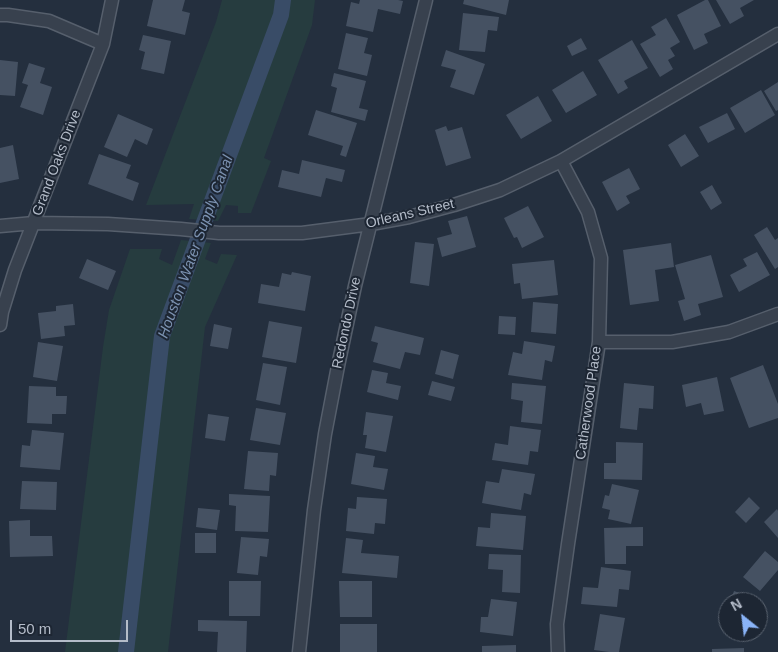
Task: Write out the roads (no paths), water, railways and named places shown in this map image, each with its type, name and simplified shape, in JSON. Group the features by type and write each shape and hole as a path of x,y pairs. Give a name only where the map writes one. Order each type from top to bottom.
{"street":[{"name":"Grand Oaks Drive","path":"0,325 15,270 103,44 112,0"},
{"name":"Redondo Drive","path":"299,652 314,510 325,434 338,366 353,295 426,0"},
{"path":"0,15 48,21 103,44"},
{"name":"Orleans Street","path":"0,226 34,223 108,224 219,233 302,233 409,217 500,190 561,161 778,34"},
{"name":"Catherwood Place","path":"558,652 557,624 598,342 601,258 588,212 561,161"},
{"path":"598,342 672,342 729,332 778,314"}],"waterway":[{"name":"Houston Water Supply Canal","path":"126,652 162,336 281,15 283,0"}]}
